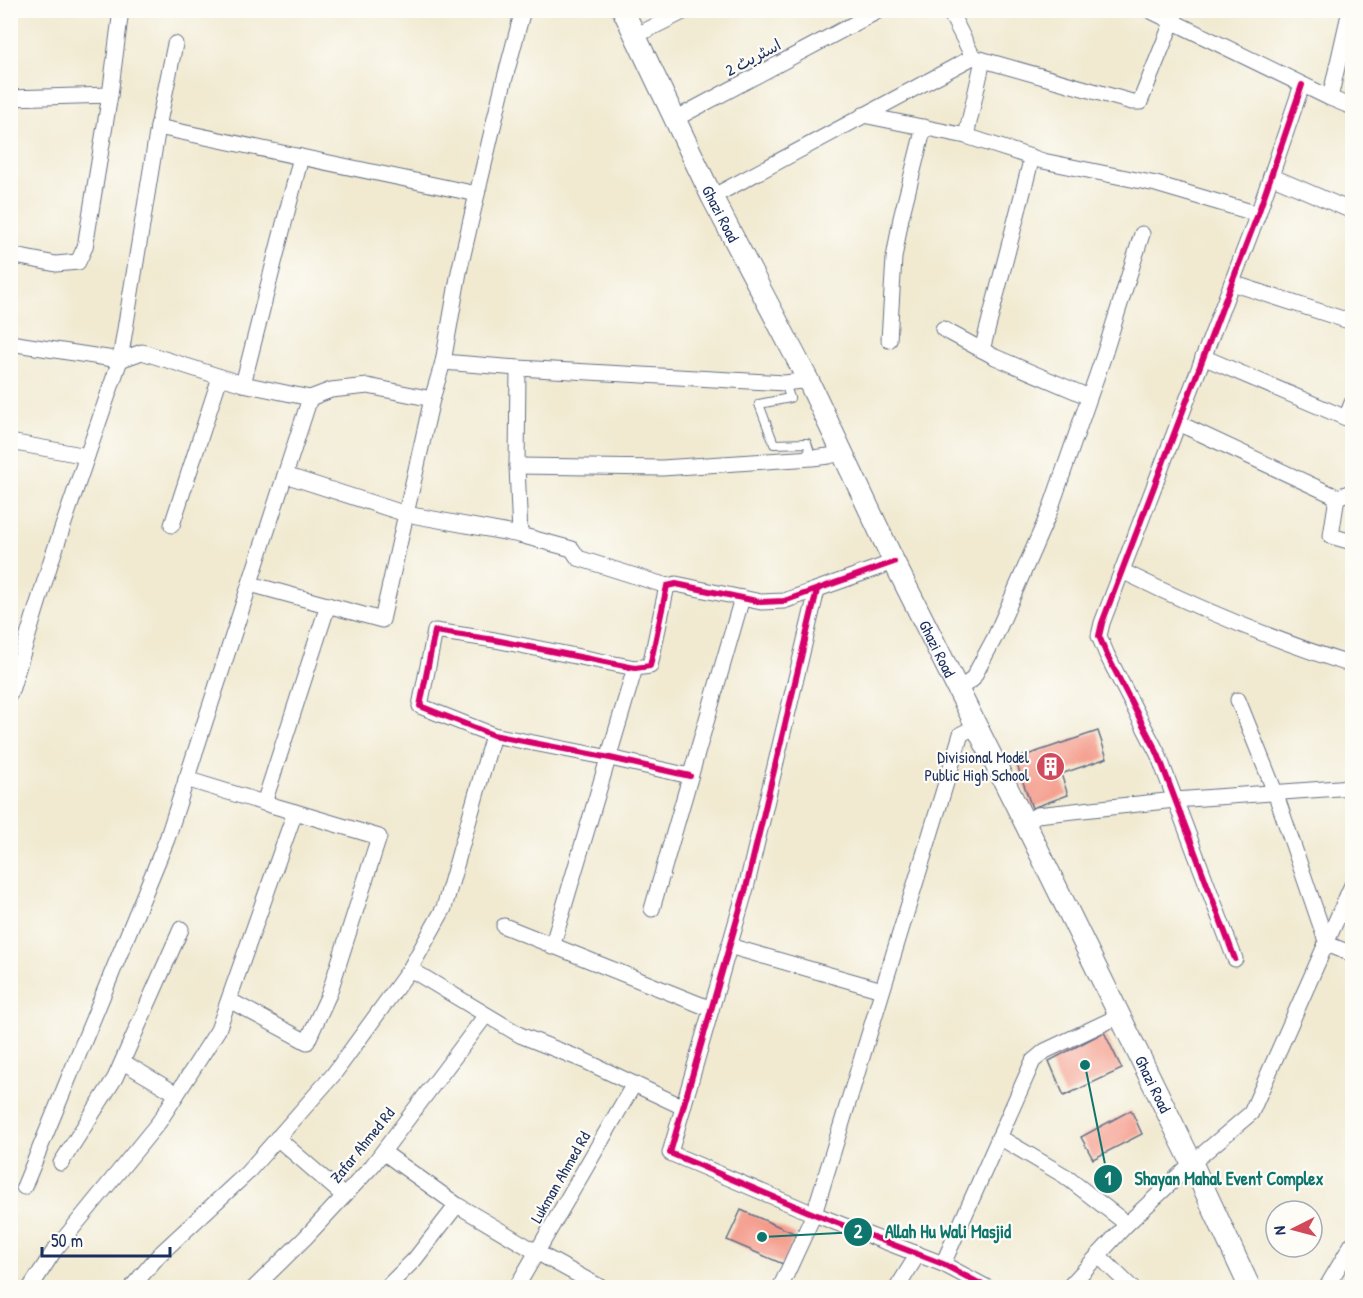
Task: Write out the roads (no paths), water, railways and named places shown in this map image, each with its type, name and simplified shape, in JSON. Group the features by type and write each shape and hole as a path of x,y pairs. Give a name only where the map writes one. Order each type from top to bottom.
{"main road":[{"name":"Ghazi Road","path":"623,10 712,197 808,380 894,562 1192,1163 1250,1287"}],"street":[{"path":"10,255 56,264 78,262 85,247 122,10"},
{"path":"250,584 382,620 432,399 443,362 459,272 477,194 523,10"},
{"path":"635,36 687,10"},
{"name":"اسٹریٹ 2","path":"675,119 860,15 880,10"},
{"path":"949,10 978,59 966,136"},
{"path":"1149,10 1174,16 1302,85 1353,106"},
{"path":"1330,98 1350,10"},
{"path":"712,197 863,115 978,59 1132,102 1140,102 1174,16"},
{"path":"10,694 51,561 120,360 158,127 175,44"},
{"path":"1235,959 1158,754 1107,655 1100,636 1101,623 1258,214 1302,85"},
{"path":"10,98 110,95"},
{"path":"863,115 966,136 1032,157 1156,184 1258,214"},
{"path":"158,127 477,194"},
{"path":"889,340 894,258 924,127"},
{"path":"243,384 301,157"},
{"path":"982,350 1032,157"},
{"path":"1271,176 1353,211"},
{"path":"958,689 972,680 995,637 1049,513 1142,234"},
{"path":"1232,283 1353,322"},
{"path":"943,329 982,350 1089,397"},
{"path":"10,343 120,360 142,352 243,384 310,398 331,390 368,386 432,399"},
{"path":"1203,357 1346,418 1353,403"},
{"path":"443,362 785,383 808,380"},
{"path":"518,368 517,466 520,535"},
{"path":"172,525 220,377"},
{"path":"24,1187 166,839 310,398"},
{"path":"1178,423 1337,497 1353,492"},
{"path":"10,442 87,456"},
{"path":"517,466 662,468 812,458 842,452"},
{"path":"285,476 406,514 520,535 572,549 578,558 667,585 676,584 761,602 784,601 894,562"},
{"path":"1337,497 1331,536 1353,542"},
{"path":"1122,571 1183,601 1258,633 1353,665"},
{"path":"667,585 650,666 635,668 495,640 435,631 420,706 493,735 690,776"},
{"path":"817,590 746,888 670,1152 814,1214 943,1264 988,1287"},
{"path":"652,909 742,598"},
{"path":"264,803 328,605"},
{"path":"552,947 635,668"},
{"path":"1238,700 1275,792 1328,944 1353,954"},
{"path":"780,1287 814,1214 961,734 977,726"},
{"path":"131,1287 159,1255 246,1174 333,1075 410,969 444,908 493,735"},
{"path":"186,778 379,837 329,994 307,1042 229,1000"},
{"path":"1025,823 1037,815 1175,800 1353,787"},
{"path":"30,1287 54,1251 159,1122 218,1030 295,812"},
{"path":"1068,1287 1128,1224 1192,1163 1251,1113 1353,885"},
{"path":"504,926 711,1009"},
{"path":"61,1163 115,1078 181,929"},
{"path":"729,946 882,990"},
{"path":"410,969 520,1035 583,1060 683,1107"},
{"name":"Zafar Ahmed Rd","path":"254,1287 305,1238 383,1152 486,1014"},
{"path":"943,1264 1033,1061 1045,1051 1119,1016"},
{"path":"123,1062 177,1094"},
{"name":"Lukman Ahmed Rd","path":"516,1287 538,1253 634,1084"},
{"path":"999,1137 1065,1176 1128,1224"},
{"path":"277,1138 344,1196"},
{"path":"383,1152 458,1205 538,1253 602,1287"},
{"path":"386,1287 415,1258 458,1205"},
{"path":"1326,1287 1353,1244"},
{"path":"897,1287 918,1254"},
{"path":"1098,1255 1132,1287"}],"lane":[{"path":"785,383 790,398 759,404 774,444 807,443 812,458"}],"place":[{"name":"Divisional Model Public High School","path":"1050,766"},
{"name":"Shayan Mahal Event Complex","path":"1085,1065"},
{"name":"Allah Hu Wali Masjid","path":"762,1237"}]}
